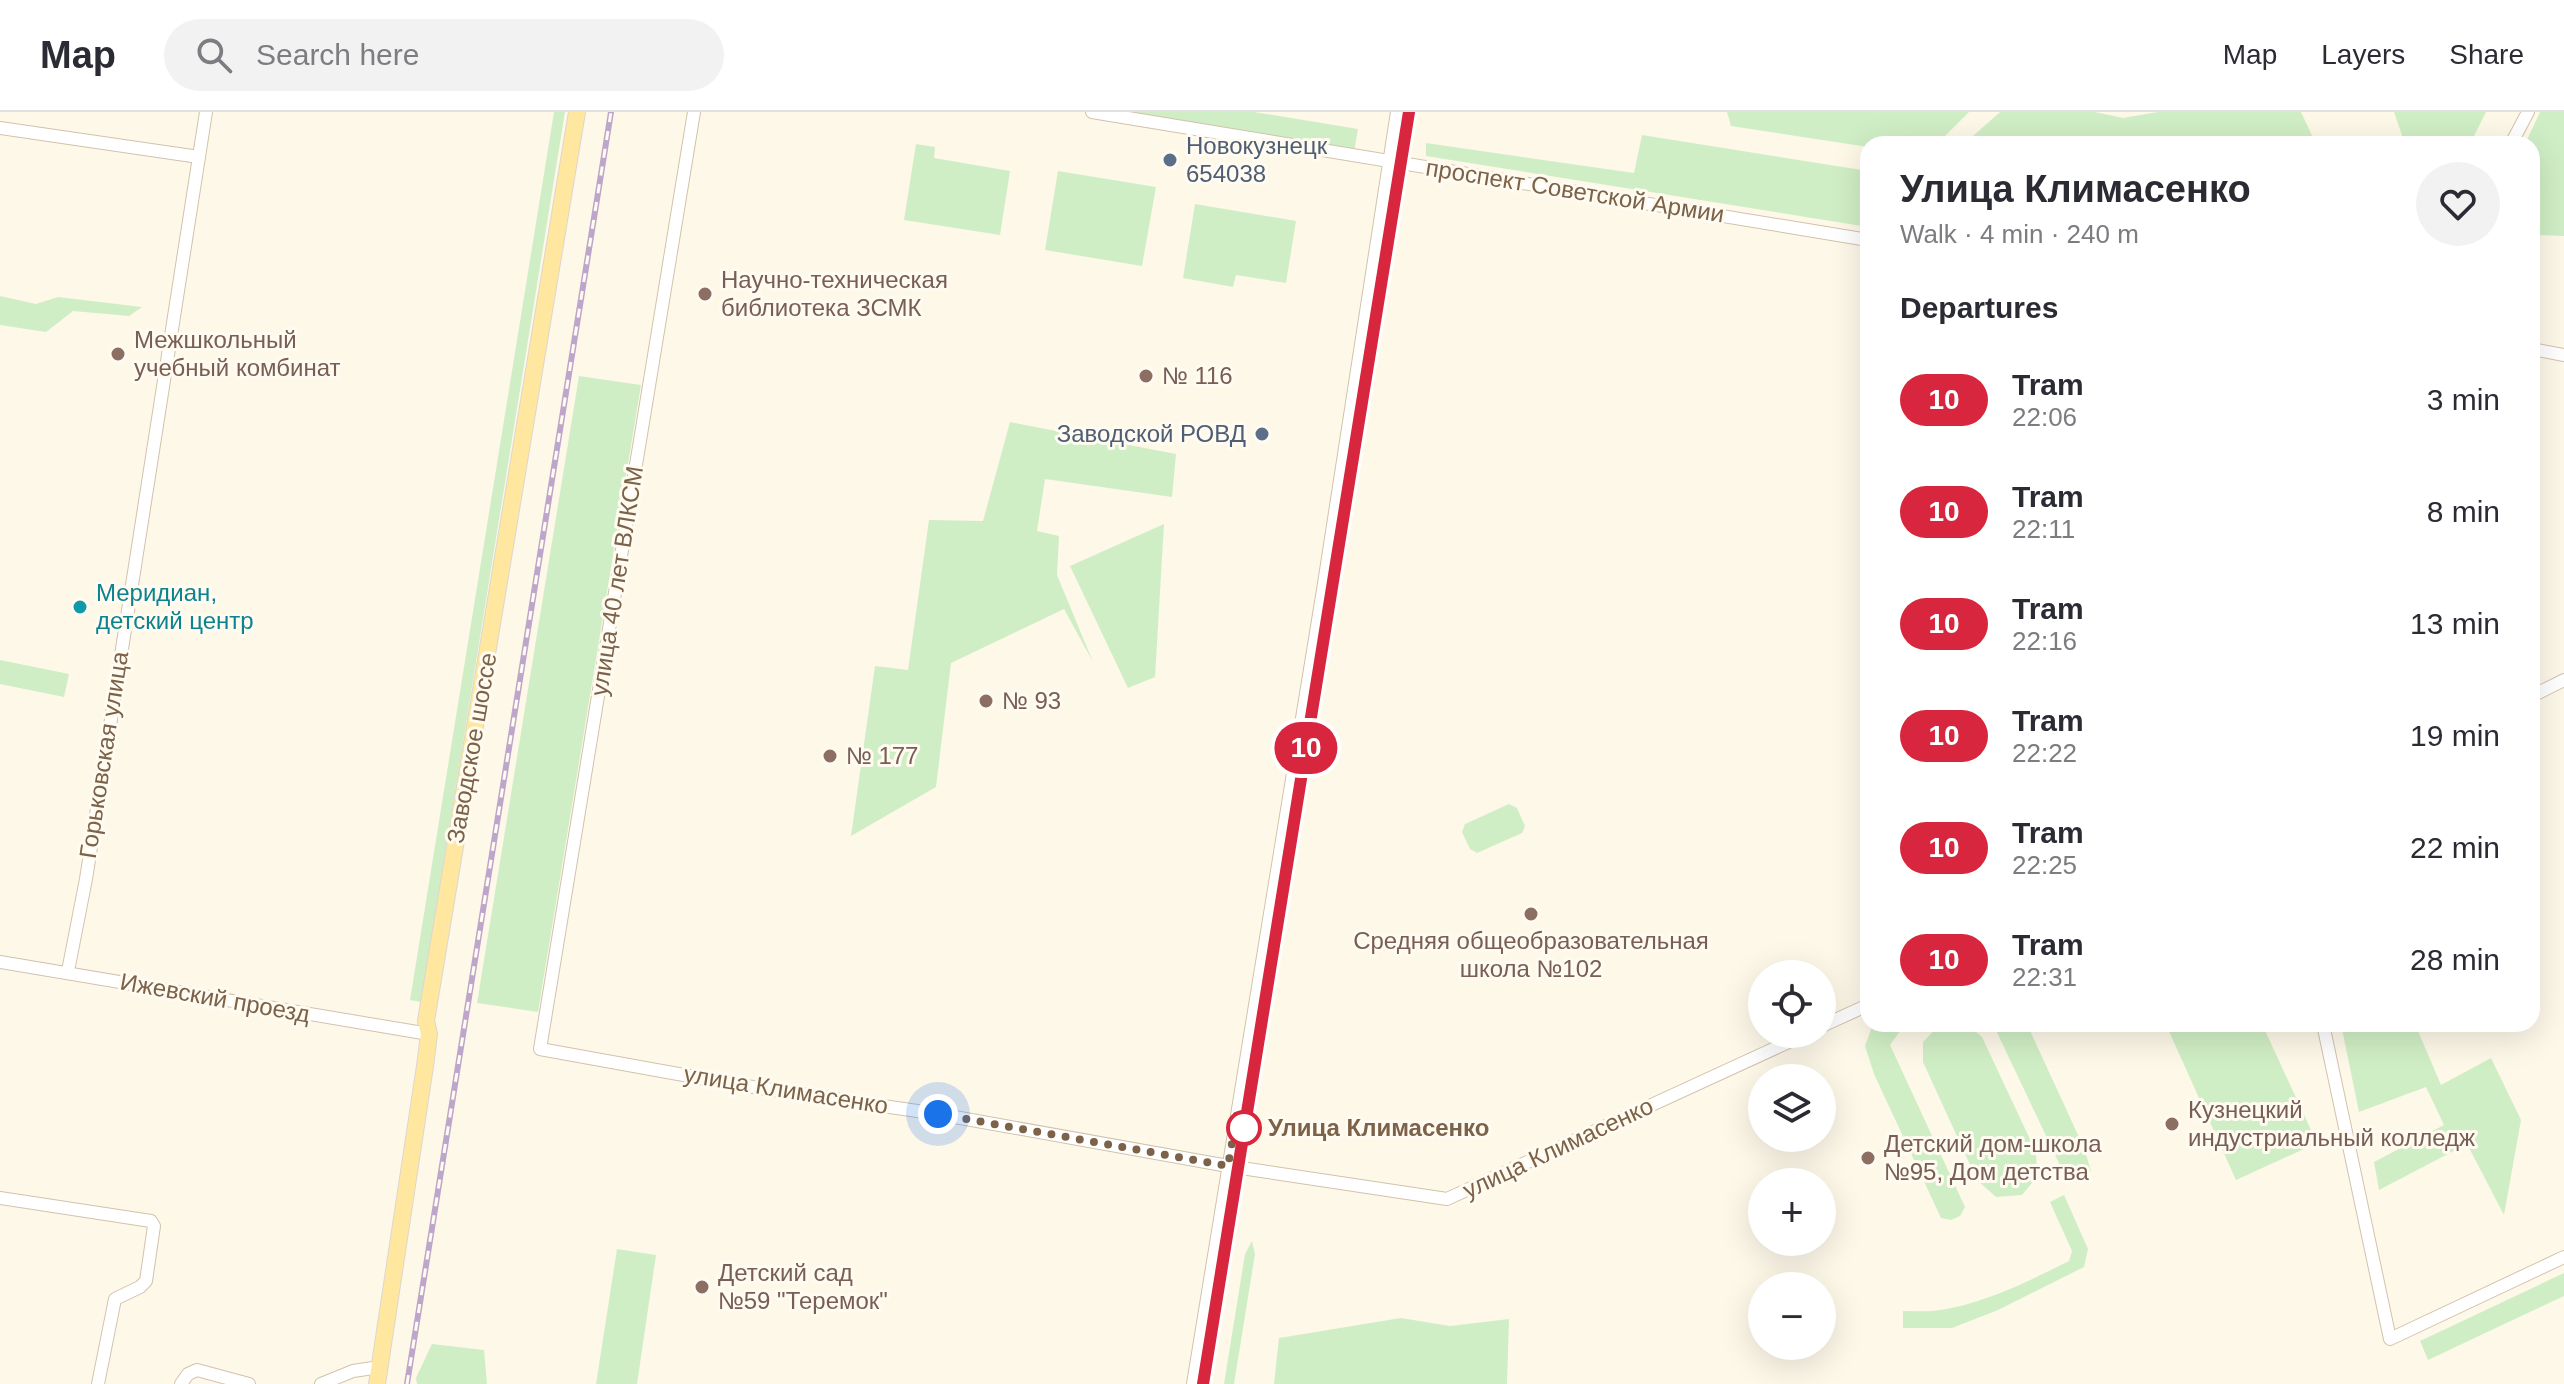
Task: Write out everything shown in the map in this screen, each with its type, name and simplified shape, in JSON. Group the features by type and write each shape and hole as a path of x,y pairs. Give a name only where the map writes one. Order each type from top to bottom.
{"main road":[{"name":"Заводское шоссе","path":"377,1384 429,1034 426,1021 577,112"}],"street":[{"name":"Горьковская улица","path":"68,971 86,879 206,112"},
{"name":"улица 40 лет ВЛКСМ","path":"540,1049 694,112"},
{"name":"проспект Советской Армии","path":"1092,112 1860,239"},
{"path":"1193,1384 1321,605 1397,112"},
{"path":"2515,136 2528,112"},
{"path":"0,128 199,157"},
{"path":"2540,350 2564,355"},
{"path":"2540,692 2564,680"},
{"name":"Ижевский проезд","path":"0,962 429,1034"},
{"path":"1836,1020 1860,1009"},
{"path":"2325,1032 2390,1339 2564,1257"},
{"name":"улица Климасенко","path":"540,1049 739,1085 938,1114 1228,1166 1447,1199 1776,1048"},
{"path":"0,1198 145,1219 154,1226 146,1281 115,1299 98,1384"},
{"path":"321,1384 353,1371 380,1367"},
{"path":"181,1384 188,1374 197,1370 249,1384"}],"green space":[{"path":"554,112 565,112 421,1002 410,1000"},
{"path":"1111,112 1254,112 1358,129 1354,152"},
{"path":"1727,112 1969,112 1945,136 1860,136 1860,146 1731,126"},
{"path":"2000,112 2095,112 2123,118 2158,112 2301,112 2312,136 1973,136"},
{"path":"2394,112 2486,112 2474,136 2402,136"},
{"path":"2540,112 2564,112 2564,236 2540,235 2540,136 2529,136"},
{"path":"1642,135 1860,170 1860,226 1426,156 1426,143 1634,173"},
{"path":"916,144 935,147 934,158 1010,171 1000,235 904,220"},
{"path":"1058,171 1156,187 1142,266 1045,250"},
{"path":"1195,204 1296,221 1286,283 1236,275 1233,287 1183,278"},
{"path":"0,296 36,304 58,297 142,307 129,316 73,311 46,332 0,325"},
{"path":"579,376 641,385 538,1012 477,1003"},
{"path":"1010,422 1176,454 1172,497 1045,479 1037,531 1059,536 1057,575 1093,662 1064,609 951,663 936,787 851,836 875,666 908,670 929,520 983,521"},
{"path":"1164,524 1155,677 1128,688 1070,566"},
{"path":"0,660 69,674 64,697 0,684"},
{"path":"1509,804 1517,808 1525,826 1522,833 1477,853 1470,849 1462,832 1465,824"},
{"path":"1870,1032 1899,1032 1890,1045 1965,1207 1960,1216 1951,1220 1941,1218 1874,1074 1865,1046"},
{"path":"1932,1032 1976,1032 1982,1037 2036,1152 2037,1177 2022,1195 1996,1197 1977,1180 1923,1062 1923,1042"},
{"path":"1997,1032 2031,1032 2084,1148 2091,1171 2081,1178 2066,1178"},
{"path":"2169,1032 2266,1032 2317,1143 2236,1180"},
{"path":"2343,1032 2418,1032 2441,1085 2491,1058 2521,1120 2504,1215 2467,1144 2379,1190 2374,1162 2444,1125 2426,1087 2359,1112"},
{"path":"2064,1195 2088,1249 2084,1267 1998,1310 1952,1328 1903,1328 1903,1311 1936,1311 1974,1302 2069,1261 2072,1251 2050,1202"},
{"path":"1252,1241 1255,1254 1234,1384 1224,1384 1245,1254"},
{"path":"617,1249 656,1255 637,1384 596,1384"},
{"path":"2564,1273 2564,1296 2428,1360 2420,1341"},
{"path":"1401,1318 1450,1326 1509,1319 1507,1384 1274,1384 1279,1338"},
{"path":"432,1344 484,1350 487,1384 417,1384 416,1378"}],"tram line":[{"path":"1203,1384 1409,112"},
{"name":"10","path":"1203,1384 1409,112"}],"railway":[{"path":"407,1384 611,112"}],"place":[{"name":"Новокузнецк 654038","path":"1170,160"},
{"name":"Научно-техническая библиотека ЗСМК","path":"705,294"},
{"name":"Межшкольный учебный комбинат","path":"118,354"},
{"name":"№ 116","path":"1146,376"},
{"name":"Заводской РОВД","path":"1262,434"},
{"name":"Меридиан, детский центр","path":"80,607"},
{"name":"№ 93","path":"986,701"},
{"name":"№ 177","path":"830,756"},
{"name":"Средняя общеобразовательная школа №102","path":"1531,914"},
{"name":"Кузнецкий индустриальный колледж","path":"2172,1124"},
{"name":"Улица Климасенко","path":"1244,1128"},
{"name":"Детский дом-школа №95, Дом детства","path":"1868,1158"},
{"name":"Детский сад №59 \"Теремок\"","path":"702,1287"}],"route":[{"path":"938,1114 1228,1166 1237,1114 1244,1128"}]}
